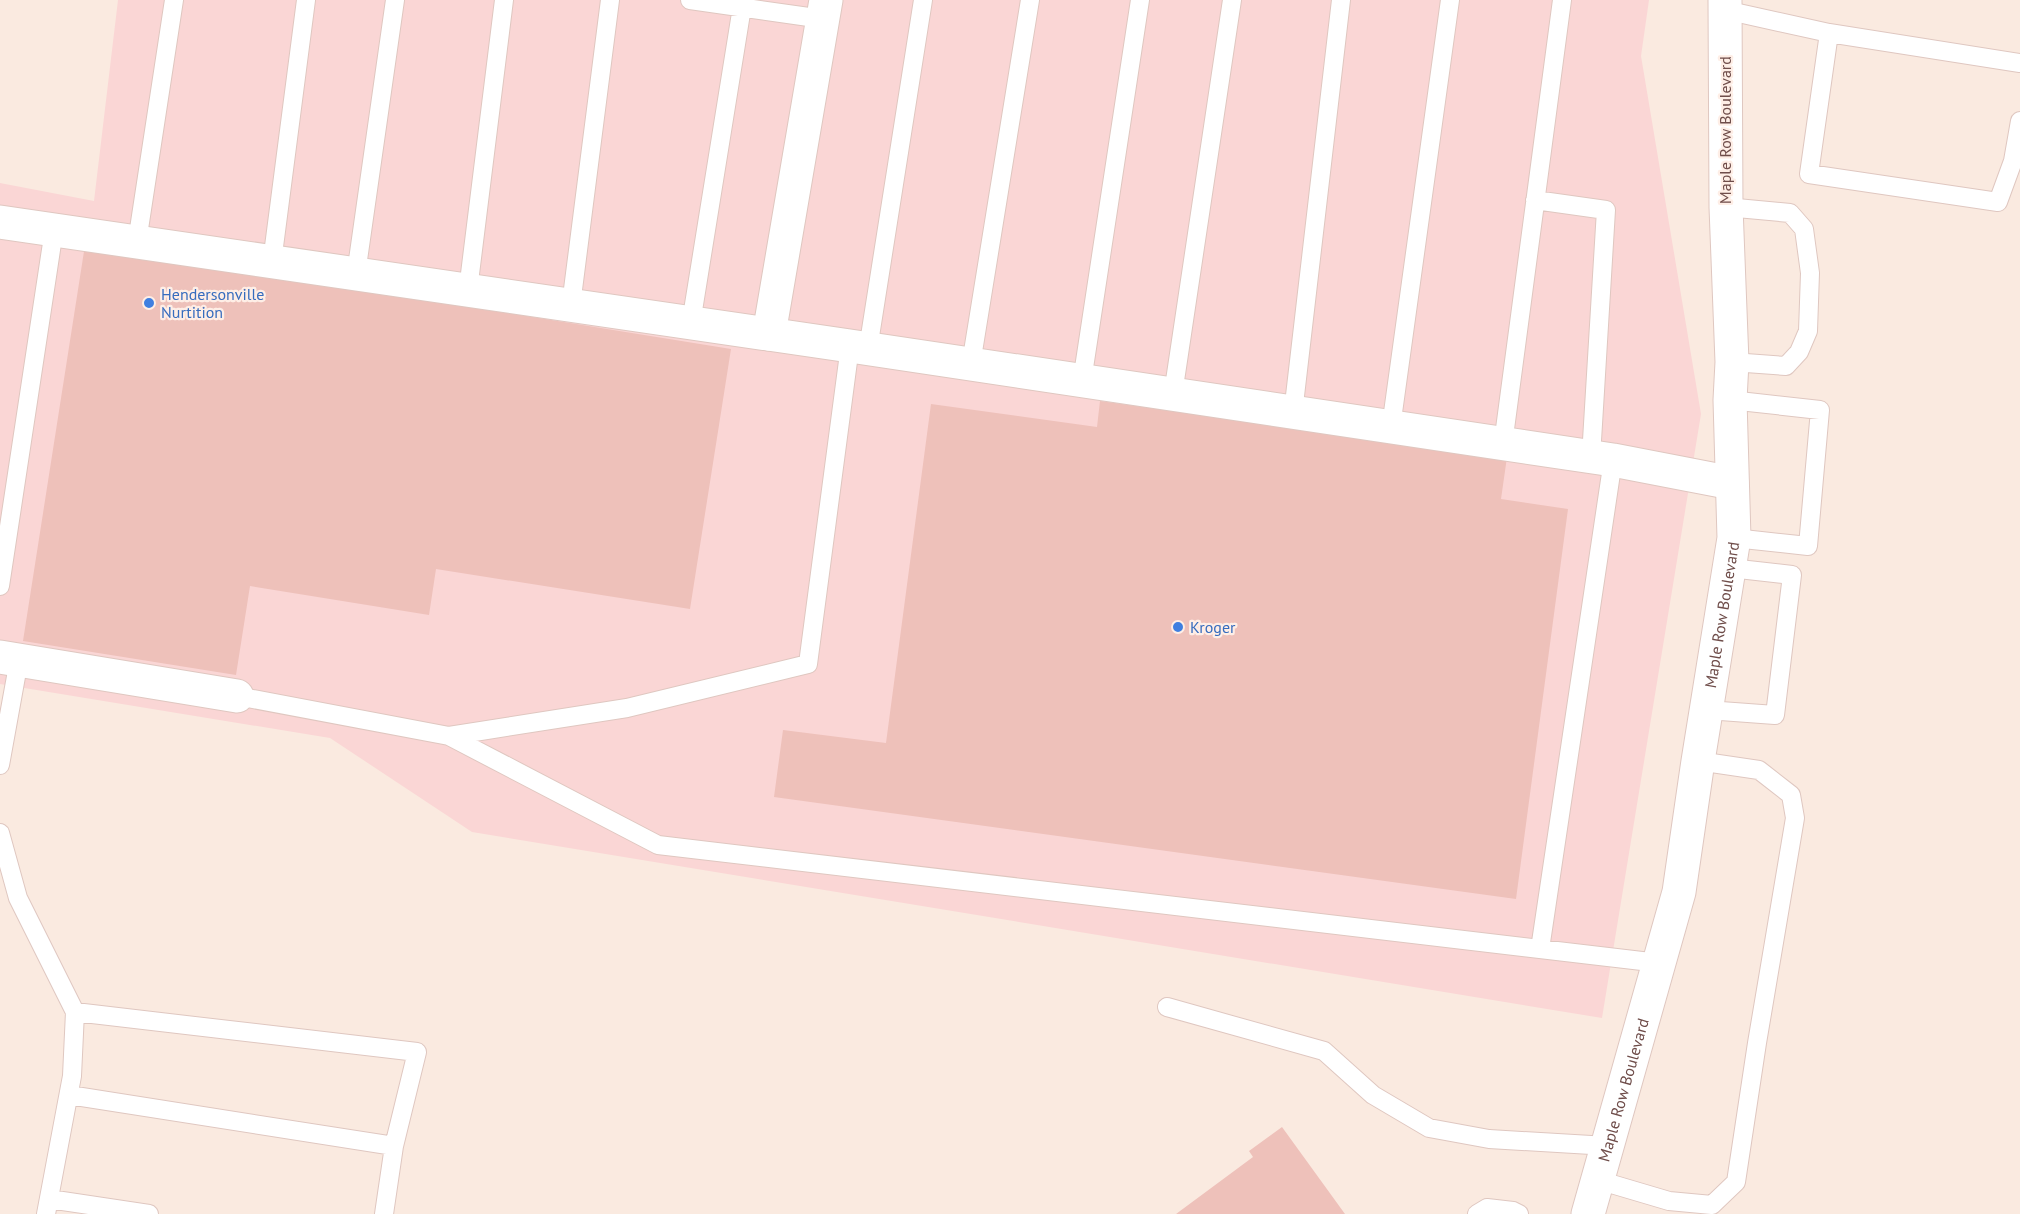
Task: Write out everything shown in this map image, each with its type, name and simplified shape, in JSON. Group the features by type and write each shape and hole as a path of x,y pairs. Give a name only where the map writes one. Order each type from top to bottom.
{"street":[{"name":"Maple Row Boulevard","path":"1588,1214 1679,892 1732,553 1730,400 1732,362 1726,207 1725,5"},
{"path":"770,334 825,10"},
{"path":"0,222 1293,412 1602,459 1732,483"},
{"path":"10,659 237,696"}],"lane":[{"path":"137,242 174,0"},
{"path":"272,262 306,0"},
{"path":"356,274 395,0"},
{"path":"468,290 504,0"},
{"path":"572,305 610,0"},
{"path":"690,0 742,8 771,6 825,10"},
{"path":"448,736 627,708 808,664 859,347 923,0"},
{"path":"971,364 1030,0"},
{"path":"1082,381 1140,0"},
{"path":"1173,394 1232,0"},
{"path":"1293,412 1341,0"},
{"path":"1390,427 1450,0"},
{"path":"1503,444 1562,0"},
{"path":"1725,5 1829,33 2020,63"},
{"path":"691,323 742,8"},
{"path":"1829,33 1809,174 1998,202 2016,162 2020,121"},
{"path":"1535,200 1606,210 1602,459 1540,949"},
{"path":"1726,207 1790,213 1804,229 1810,273 1808,331 1799,352 1786,366 1732,362"},
{"path":"0,586 54,230"},
{"path":"1730,400 1820,410 1809,546 1732,553"},
{"path":"1707,710 1775,715 1792,575 1732,553"},
{"path":"0,765 10,659"},
{"path":"237,696 448,736 658,845 1659,963"},
{"path":"1598,1180 1669,1201 1712,1205 1736,1182 1756,1043 1795,818 1791,795 1759,770 1698,761"},
{"path":"0,833 18,898 75,1012 72,1076 47,1206 149,1214"},
{"path":"1167,1007 1324,1051 1373,1095 1429,1128 1489,1139 1608,1146"},
{"path":"75,1012 417,1052 394,1146 384,1214"},
{"path":"69,1095 394,1146"},
{"path":"1477,1214 1487,1208 1513,1211 1519,1214"}],"shaded area":[{"path":"118,0 1649,0 1641,56 1701,414 1602,1018 472,832 330,738 0,684 0,183 94,201"}],"building":[{"path":"85,245 731,349 690,609 436,569 429,615 250,586 236,675 23,641"},
{"path":"1100,401 1507,457 1501,499 1568,509 1516,899 774,797 783,730 886,743 931,404 1097,427"},
{"path":"1282,1127 1345,1214 1176,1214 1253,1157 1249,1151"}],"place":[{"name":"Hendersonville Nurtition","path":"149,303"},
{"name":"Kroger","path":"1178,627"}]}
